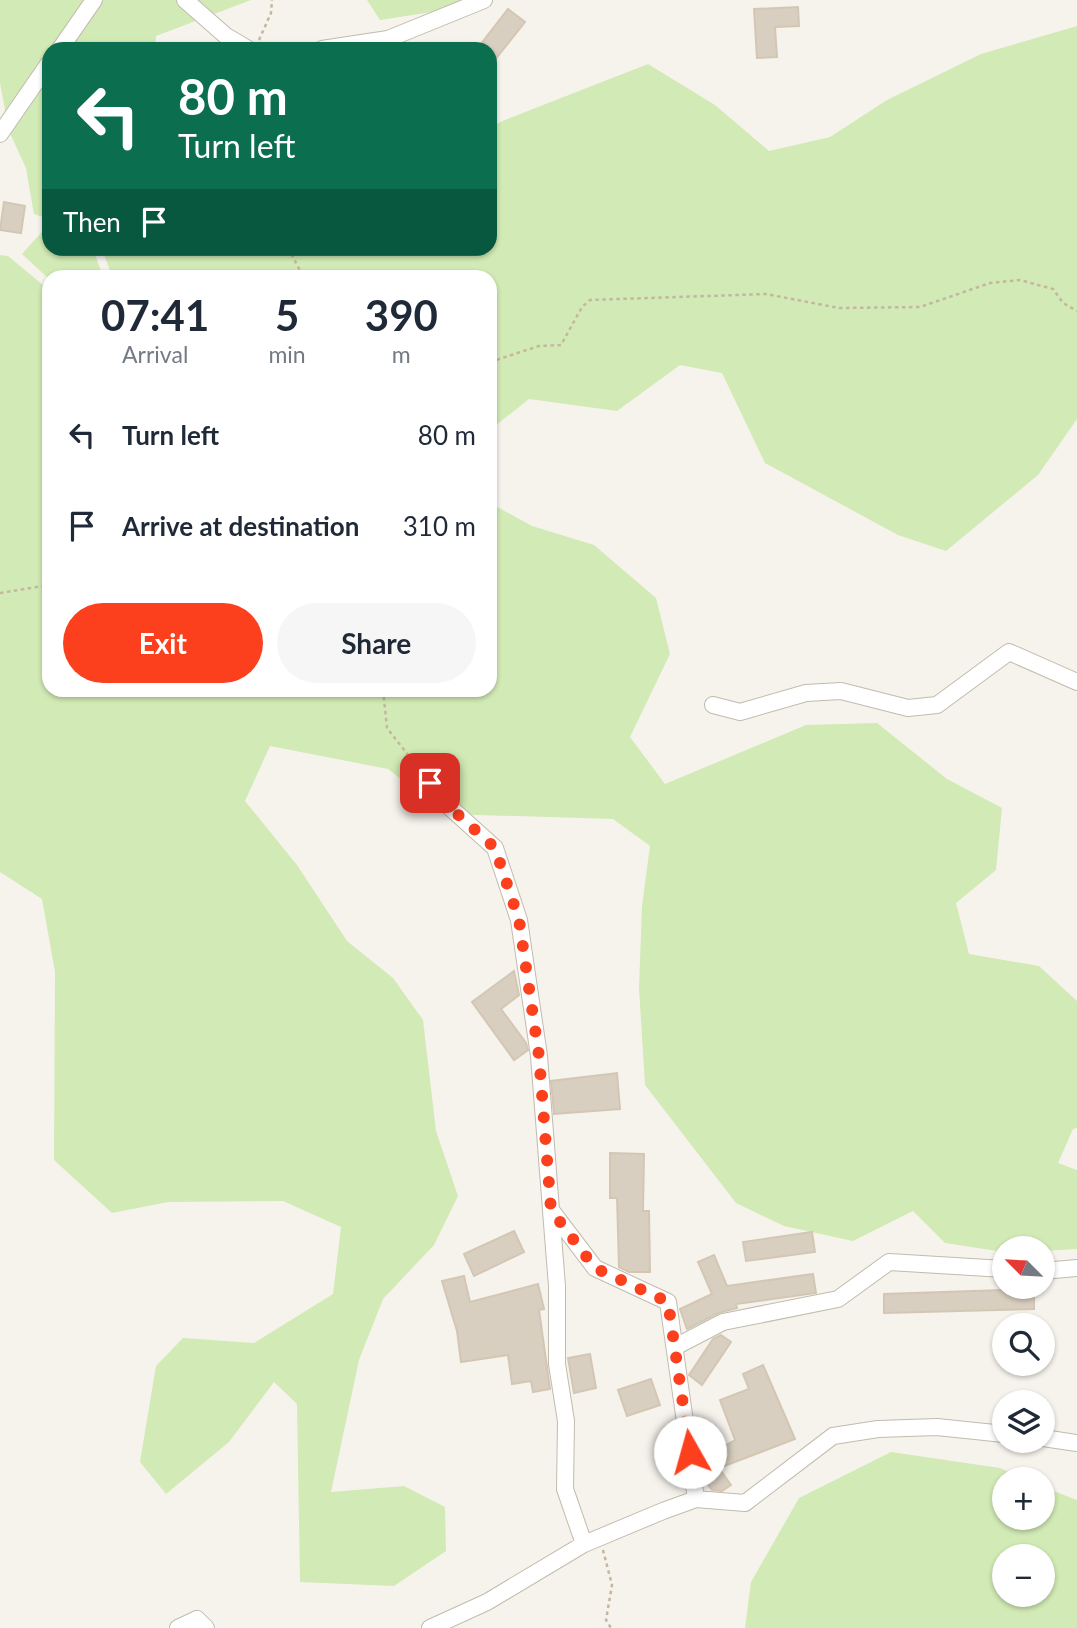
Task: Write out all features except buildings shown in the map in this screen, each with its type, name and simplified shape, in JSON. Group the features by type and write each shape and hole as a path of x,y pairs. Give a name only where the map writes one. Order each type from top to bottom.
{"street":[{"path":"65,42 94,0"},
{"path":"185,0 236,42"},
{"path":"368,42 388,39 484,0"},
{"path":"0,134 42,73"},
{"path":"713,705 740,712 806,693 841,691 908,708 937,705 1009,652 1077,682"},
{"path":"444,802 495,848 519,920 539,1056 558,1297 557,1364 566,1421 565,1489 584,1544"},
{"path":"551,1210 595,1268 668,1302 696,1499"},
{"path":"675,1347 723,1322 838,1299 889,1262 992,1268"},
{"path":"1055,1270 1077,1268"},
{"path":"430,1628 487,1602 599,1537 696,1499 745,1503 832,1436 877,1429 937,1427 992,1433"},
{"path":"1055,1440 1077,1443"},
{"path":"178,1628 197,1619 206,1628"}],"path":[{"path":"258,42 271,13 272,0"},
{"path":"497,360 539,346 561,345 582,307 590,300 611,302 766,294 839,307 920,307 990,283 1020,280 1054,289 1063,303 1077,311"},
{"path":"0,593 42,586"},
{"path":"384,697 387,728 444,802"},
{"path":"599,1537 612,1585 606,1620 611,1628"}],"green space":[{"path":"0,0 251,0 156,36 156,42 42,42 42,217 34,214 26,168 9,131 0,83"},
{"path":"367,0 475,0 464,7 380,20"},
{"path":"1077,26 1077,419 1038,475 946,551 898,535 765,463 722,373 680,365 617,411 529,399 497,424 497,270 110,270 105,256 497,256 497,124 500,122 648,64 715,105 769,151 830,137 887,100 981,54"},
{"path":"42,232 42,256 96,256 101,270 42,270 42,273 22,254"},
{"path":"0,255 8,256 42,284 42,697 497,697 497,507 532,526 594,545 656,598 670,654 630,737 665,784 806,725 877,723 947,779 1002,808 996,870 956,903 969,954 1039,966 1077,1001 1077,1128 1073,1129 1058,1163 1077,1170 1077,1249 1055,1250 1055,1236 992,1236 992,1250 945,1243 913,1211 853,1241 784,1226 736,1203 645,1085 639,988 642,906 650,846 613,819 446,814 388,769 270,746 245,801 297,865 347,941 393,978 423,1020 436,1131 458,1196 434,1245 383,1299 359,1360 331,1492 404,1486 445,1507 446,1551 394,1586 300,1582 297,1404 274,1382 229,1442 166,1494 140,1462 156,1366 183,1338 254,1343 333,1294 341,1227 283,1201 168,1202 112,1213 54,1160 55,972 42,899 0,872"},
{"path":"891,1452 993,1467 992,1530 1055,1530 1055,1492 1077,1500 1077,1628 745,1628 751,1582 799,1498"}],"route":[{"path":"430,783 444,802 495,848 519,920 539,1056 551,1210 595,1268 668,1302 690,1452"}]}
